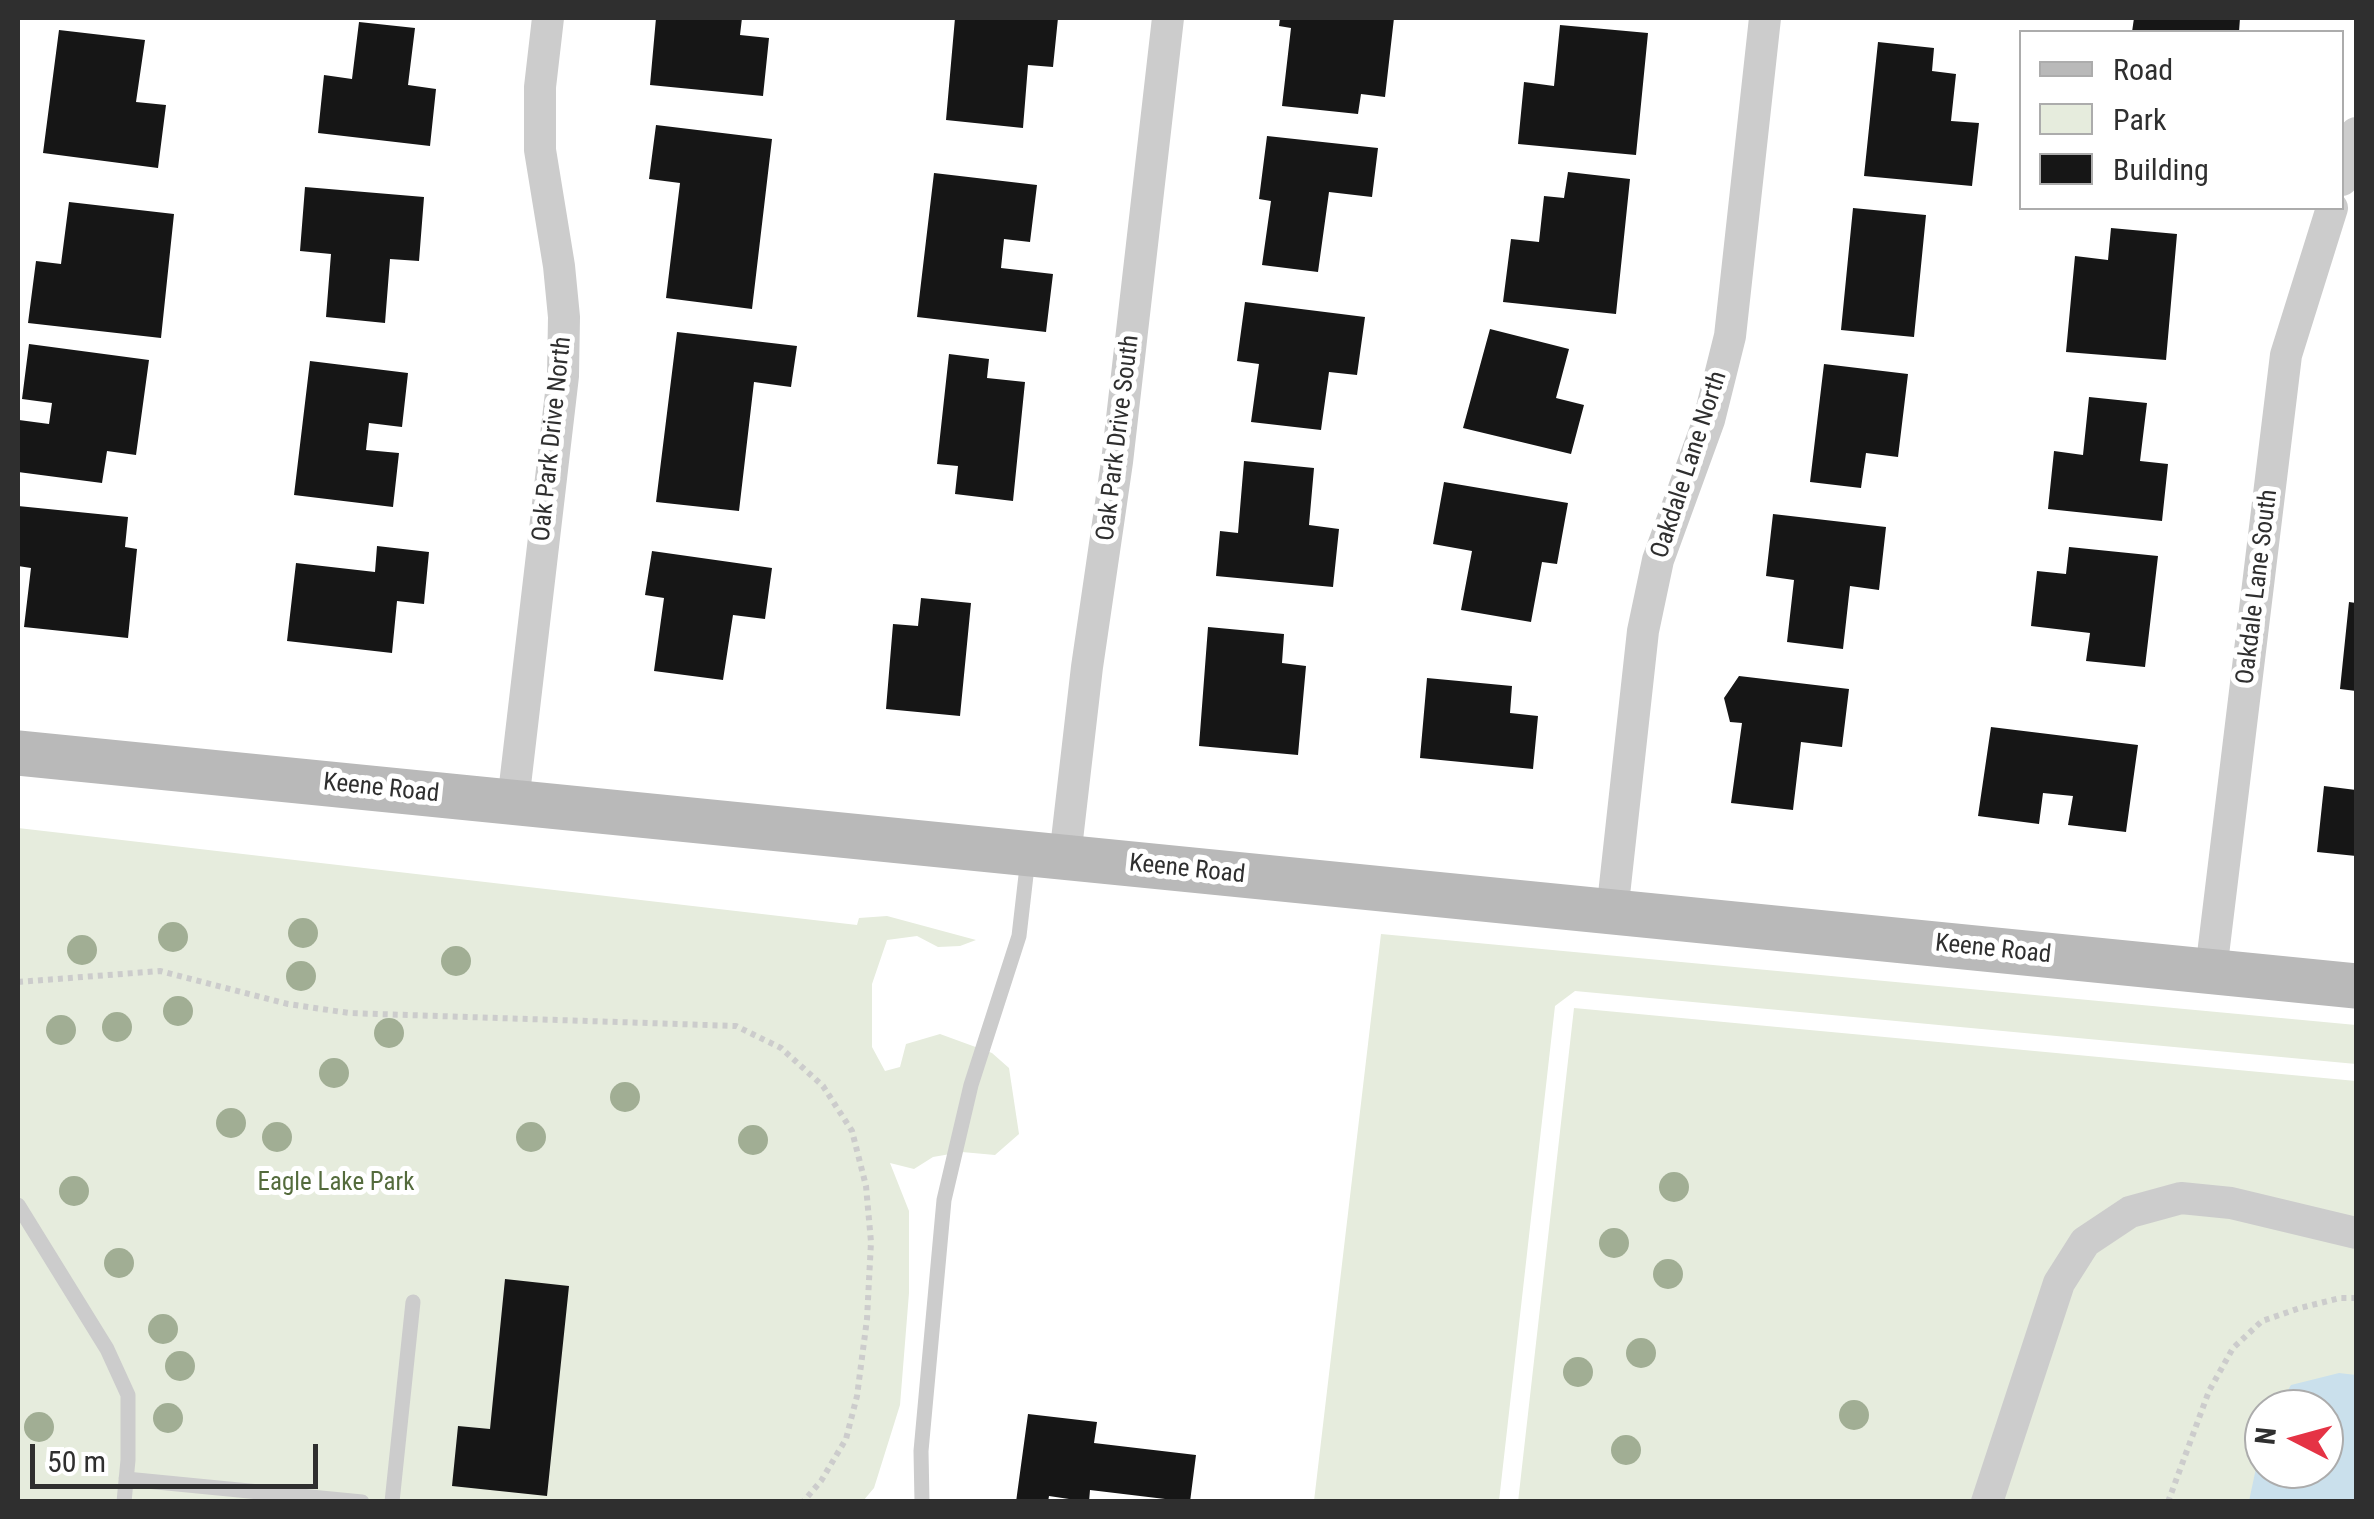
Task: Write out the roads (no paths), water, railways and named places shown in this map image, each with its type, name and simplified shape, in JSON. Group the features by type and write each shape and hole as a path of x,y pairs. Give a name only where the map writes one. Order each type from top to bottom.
{"main road":[{"name":"Keene Road","path":"18,753 2356,986"}],"street":[{"name":"Oak Park Drive North","path":"512,802 563,376 561,283 540,150 540,87 548,18"},
{"name":"Oak Park Drive South","path":"1047,855 1087,667 1118,462 1168,18"},
{"name":"Oakdale Lane North","path":"1612,913 1643,631 1654,578 1709,420 1730,336 1766,18"},
{"path":"2344,173 2356,133"},
{"name":"Oakdale Lane South","path":"2211,972 2286,356 2331,210"},
{"path":"1987,1502 2058,1283 2085,1242 2130,1212 2181,1198 2231,1203 2356,1234"}],"lane":[{"path":"922,1502 921,1451 944,1200 971,1085 1047,855"},
{"path":"18,1205 106,1348 128,1394 124,1502"},
{"path":"392,1502 413,1302"},
{"path":"126,1479 362,1502"}],"water":[{"path":"2339,1373 2356,1375 2356,1501 2249,1501 2252,1489 2344,1489 2344,1389 2289,1389 2291,1385"}],"park label":[{"name":"Eagle Lake Park","path":"336,1184"}]}
